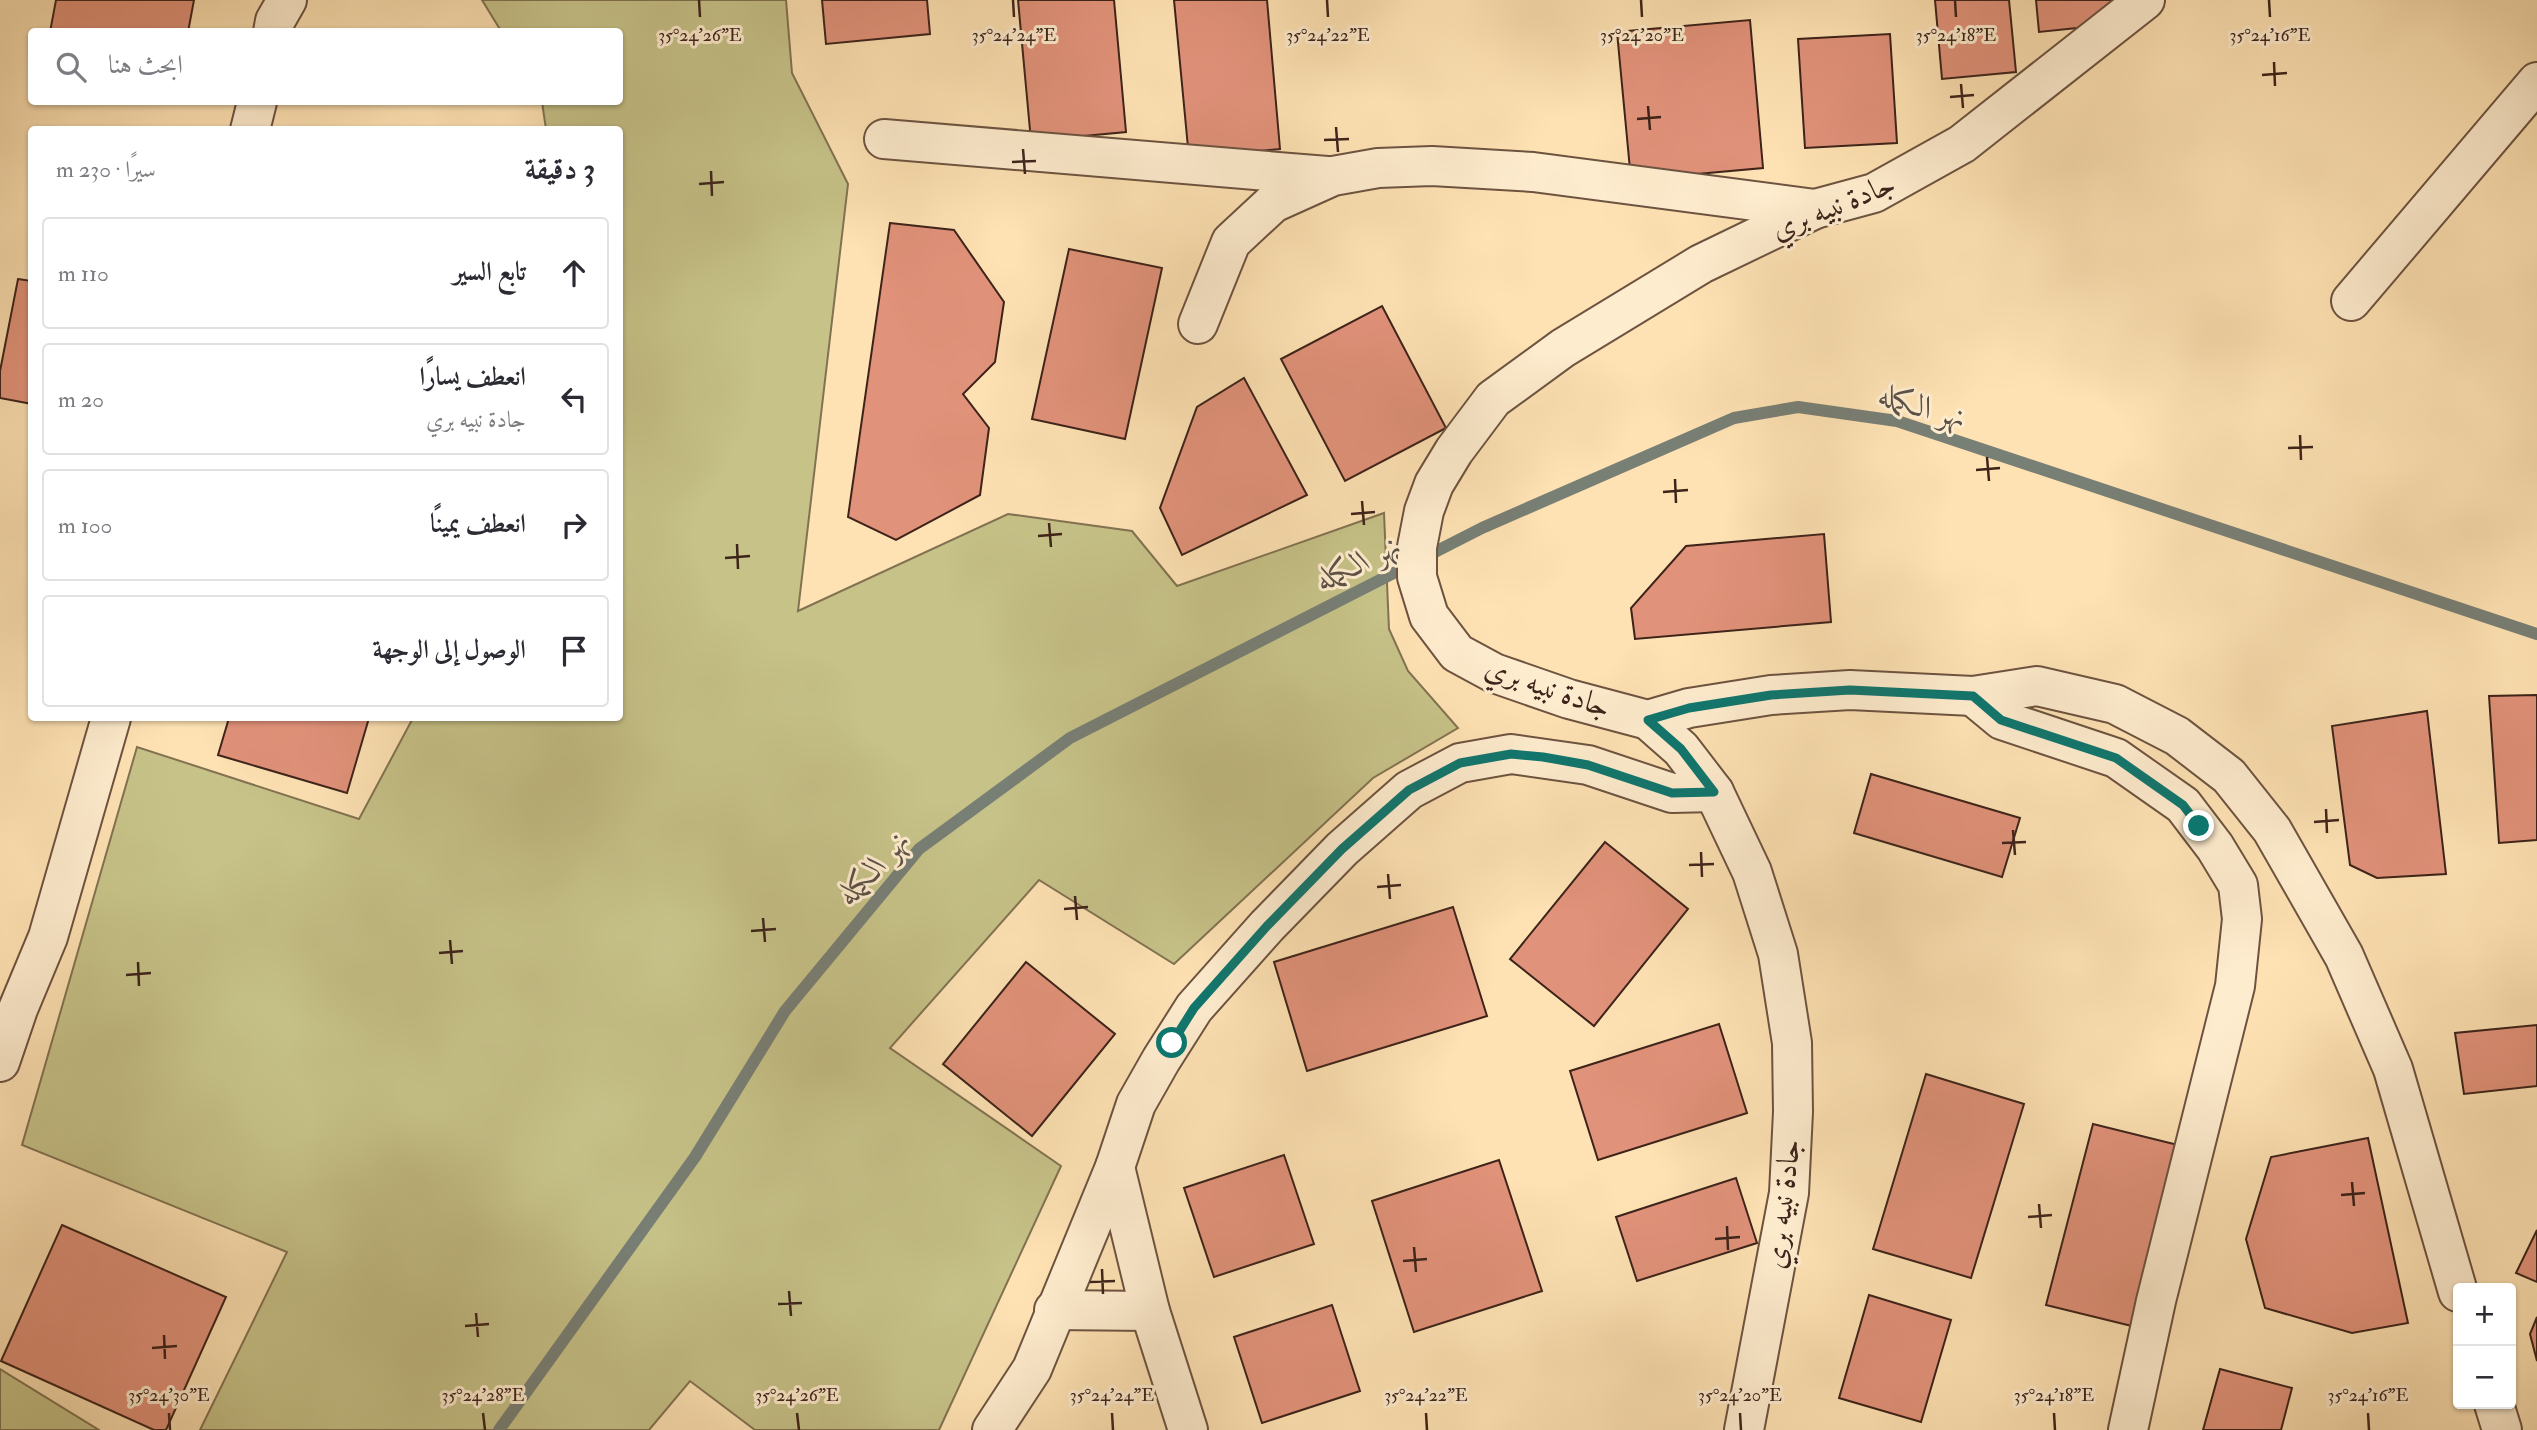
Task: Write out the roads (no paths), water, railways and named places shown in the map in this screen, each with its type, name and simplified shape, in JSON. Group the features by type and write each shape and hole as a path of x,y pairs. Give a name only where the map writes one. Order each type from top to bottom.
{"street":[{"path":"273,28 287,0"},
{"name":"جادة نبيه بري","path":"1744,1430 1789,1193 1793,1112 1792,1043 1778,954 1752,872 1714,792 1681,749 1648,720 1569,699 1494,673 1457,653 1429,617 1417,577 1417,547 1424,511 1434,484 1454,451 1493,399 1563,348 1701,264 1815,209 1874,193 1962,144 2145,0"},
{"path":"2351,301 2537,82"},
{"path":"251,126 256,105"},
{"path":"884,139 1333,176"},
{"path":"1198,324 1231,242 1273,203 1333,176 1378,168 1432,166 1533,172 1815,209"},
{"path":"1648,720 1689,708 1771,695 1850,690 1973,696 2037,686 2115,704 2177,736 2229,776 2272,830 2344,956 2393,1069 2455,1283"},
{"path":"1973,696 2001,720 2116,758 2183,805 2215,847 2238,886 2242,919 2235,986 2156,1301 2128,1430"},
{"path":"0,1062 9,1012 48,937 110,721"},
{"path":"992,1430 1032,1369 1115,1167 1136,1104 1194,1008 1267,926 1342,849 1409,790 1460,763 1511,754 1588,765 1672,793 1714,792"},
{"path":"1115,1167 1150,1311 1188,1430"},
{"path":"1054,1310 1150,1311"},
{"path":"2496,1409 2502,1430"}],"waterway":[{"name":"نهر الكمله","path":"499,1430 695,1157 785,1011 919,849 1070,738 1482,528 1734,418 1798,407 1897,421 2537,634"}]}
